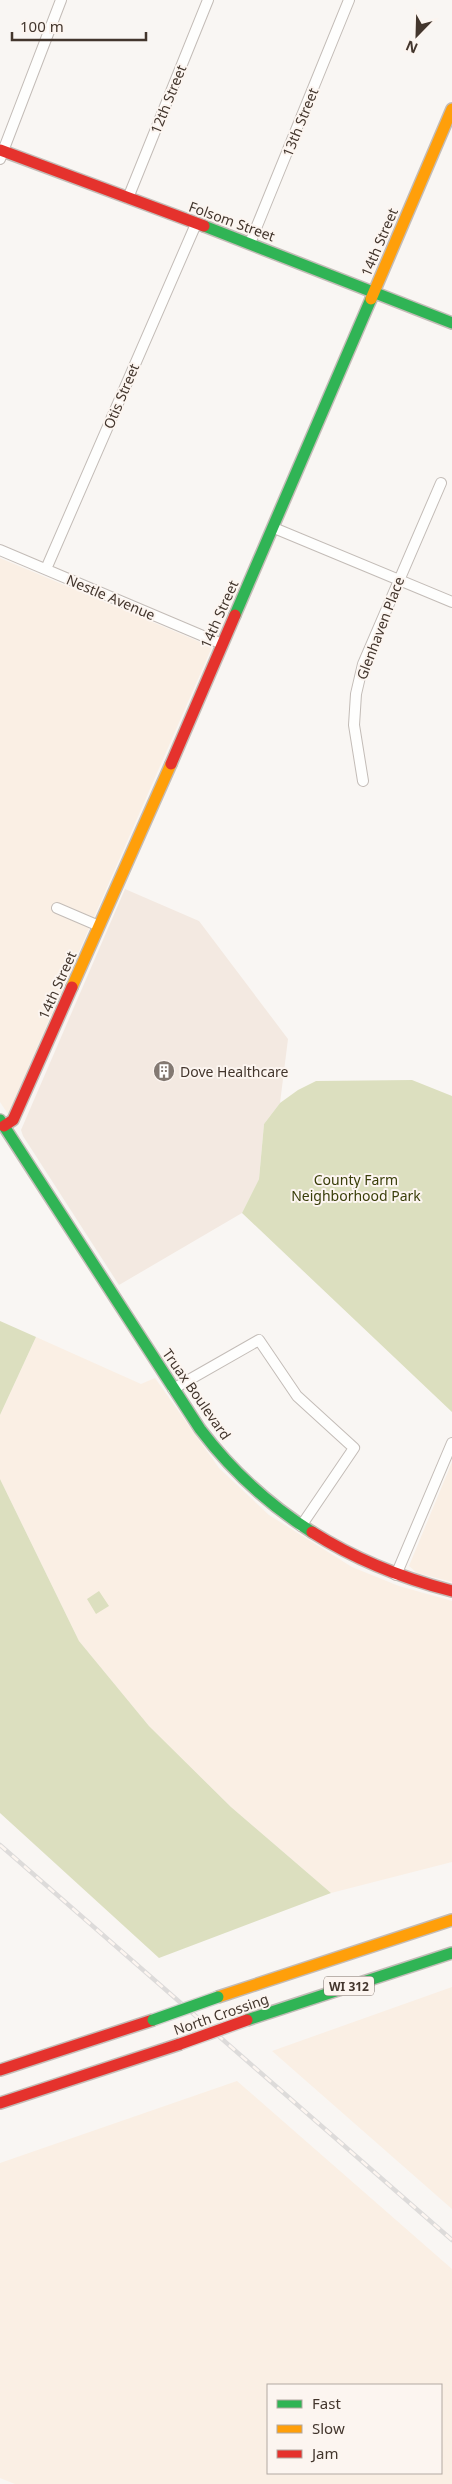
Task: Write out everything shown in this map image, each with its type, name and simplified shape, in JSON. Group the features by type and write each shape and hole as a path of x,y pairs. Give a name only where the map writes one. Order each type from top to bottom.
{"main road":[{"name":"14th Street","path":"2,1123 13,1120 100,926 274,528 452,109"},
{"name":"Folsom Street","path":"1,154 250,243 452,323"},
{"name":"Truax Boulevard","path":"2,1123 173,1389 226,1460 254,1489 301,1526 344,1552 396,1575 452,1591"},
{"name":"North Crossing","path":"0,2070 452,1920"},
{"name":"North Crossing","path":"0,2104 452,1952"}],"street":[{"path":"1,154 61,0"},
{"name":"12th Street","path":"128,198 208,0"},
{"name":"13th Street","path":"250,243 349,0"},
{"name":"Otis Street","path":"46,569 196,224"},
{"name":"Glenhaven Place","path":"364,781 354,725 356,694 363,664 441,483"},
{"path":"274,528 452,602"},
{"name":"Nestle Avenue","path":"0,550 222,644"},
{"path":"57,908 100,926"},
{"path":"173,1389 259,1340 297,1396 354,1448 301,1526"},
{"path":"396,1575 452,1443"}],"shaded area":[{"path":"0,558 212,647 8,1114 0,1102"},
{"path":"125,889 199,921 288,1039 280,1103 264,1124 259,1179 242,1213 119,1285 23,1136 21,1130"},
{"path":"36,1337 141,1384 155,1378 219,1468 269,1515 352,1567 399,1586 452,1601 452,1862 331,1893 231,1807 149,1726 79,1641 0,1479 0,1415"},
{"path":"452,1462 452,1582 417,1573 409,1566"},
{"path":"452,1987 452,2209 272,2051"},
{"path":"237,2081 452,2269 452,2484 15,2484 0,2478 0,2163"}],"green space":[{"name":"County Farm Neighborhood Park","path":"412,1080 452,1096 452,1412 242,1213 259,1179 264,1124 280,1103 298,1090 316,1081"},
{"path":"0,1321 36,1337 0,1415"},
{"path":"0,1479 79,1641 149,1726 231,1807 331,1893 159,1958 0,1813"},
{"path":"99,1591 109,1606 96,1614 87,1599"}],"railway":[{"path":"0,1845 452,2240"}],"traffic: fast":[{"path":"204,226 452,323"},
{"path":"235,615 371,299"},
{"path":"0,1120 200,1429 225,1459 252,1486 296,1522 312,1532"},
{"path":"247,2020 452,1953"},
{"path":"153,2020 218,1997"}],"traffic: slow":[{"path":"371,299 452,109"},
{"path":"72,987 171,764"},
{"path":"218,1997 452,1920"}],"traffic: jam":[{"path":"0,150 204,226"},
{"path":"171,764 235,615"},
{"path":"4,1126 13,1120 72,987"},
{"path":"312,1532 362,1560 415,1580 452,1591"},
{"path":"0,2070 153,2020"},
{"path":"180,2044 247,2020"},
{"path":"0,2103 180,2044"}],"place":[{"name":"Dove Healthcare","path":"164,1071"}]}
